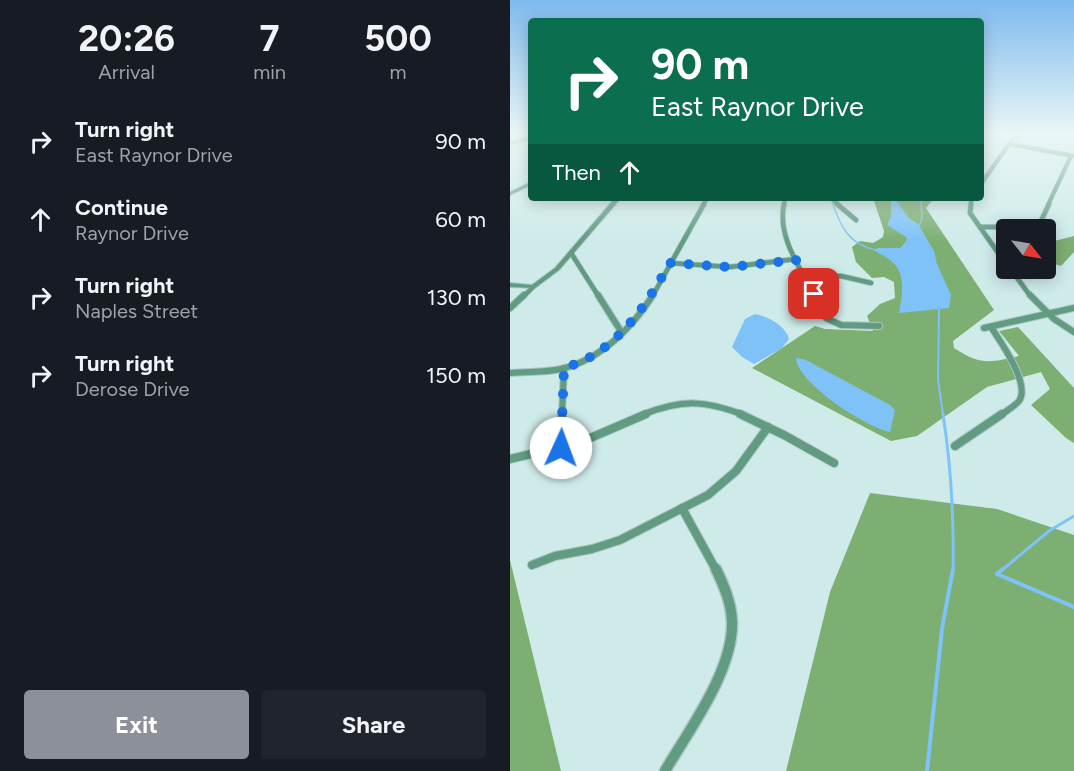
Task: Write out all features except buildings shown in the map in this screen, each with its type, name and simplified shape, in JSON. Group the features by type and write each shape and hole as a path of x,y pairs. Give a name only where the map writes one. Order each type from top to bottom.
{"street":[{"path":"980,227 1024,226 1041,221 1066,170"},
{"path":"510,194 528,185"},
{"path":"510,308 571,253 615,201"},
{"path":"510,374 564,368 592,355 622,333 642,310 705,201"},
{"path":"785,201 781,226 796,260 829,320 841,325 879,326"},
{"path":"834,201 856,220"},
{"path":"971,201 970,213 996,250"},
{"path":"571,253 622,333"},
{"path":"670,263 730,267 796,260"},
{"path":"805,277 841,276 871,283"},
{"path":"1018,279 1033,301 1047,315 1074,332"},
{"path":"510,285 533,287"},
{"path":"955,446 990,423 1020,400 1023,394 1024,388 1017,373 988,328 1074,308"},
{"path":"561,448 564,368"},
{"path":"510,459 561,448 592,438 666,407 682,403 709,405 757,421 834,463"},
{"path":"532,565 555,556 606,546 713,491 744,462 768,427"},
{"path":"665,771 716,681 730,646 733,628 731,605 725,590 682,508"}],"green space":[{"path":"874,201 932,201 926,208 994,310 953,341 954,348 985,361 1019,356 999,331 1018,327 1074,388 1074,443 1031,405 1050,389 1041,372 987,387 917,436 891,441 752,368 815,326 825,329 873,331 867,316 880,304 895,298 894,282 884,277 872,278 856,262 852,247 860,241 873,243 883,237 884,231"},
{"path":"1074,236 1074,252 1061,266 1056,264 1056,240"},
{"path":"870,493 997,509 1074,535 1074,771 786,771 830,592"},
{"path":"510,560 561,771 510,771"}],"water":[{"path":"891,201 896,201 909,218 918,224 934,251 937,264 951,295 949,308 899,313 902,285 899,272 889,259 874,250 900,248 907,240 887,225 891,216"},
{"path":"755,314 776,322 789,339 782,348 754,364 732,347 745,319"},
{"path":"796,358 806,360 890,405 895,410 890,432 879,429 835,403 808,380 799,368"}],"waterway":[{"path":"832,201 842,226 852,239 876,250"},
{"path":"916,226 919,226 922,219 921,201"},
{"path":"939,309 938,379 943,415"},
{"path":"943,414 951,492 953,569"},
{"path":"1002,570 1049,531 1074,516"},
{"path":"927,771 942,629 953,569"},
{"path":"1003,569 997,574 1074,607"}],"route":[{"path":"561,448 564,368 579,363 605,347 626,330 637,317 670,263 730,267 796,260 814,294"}]}
